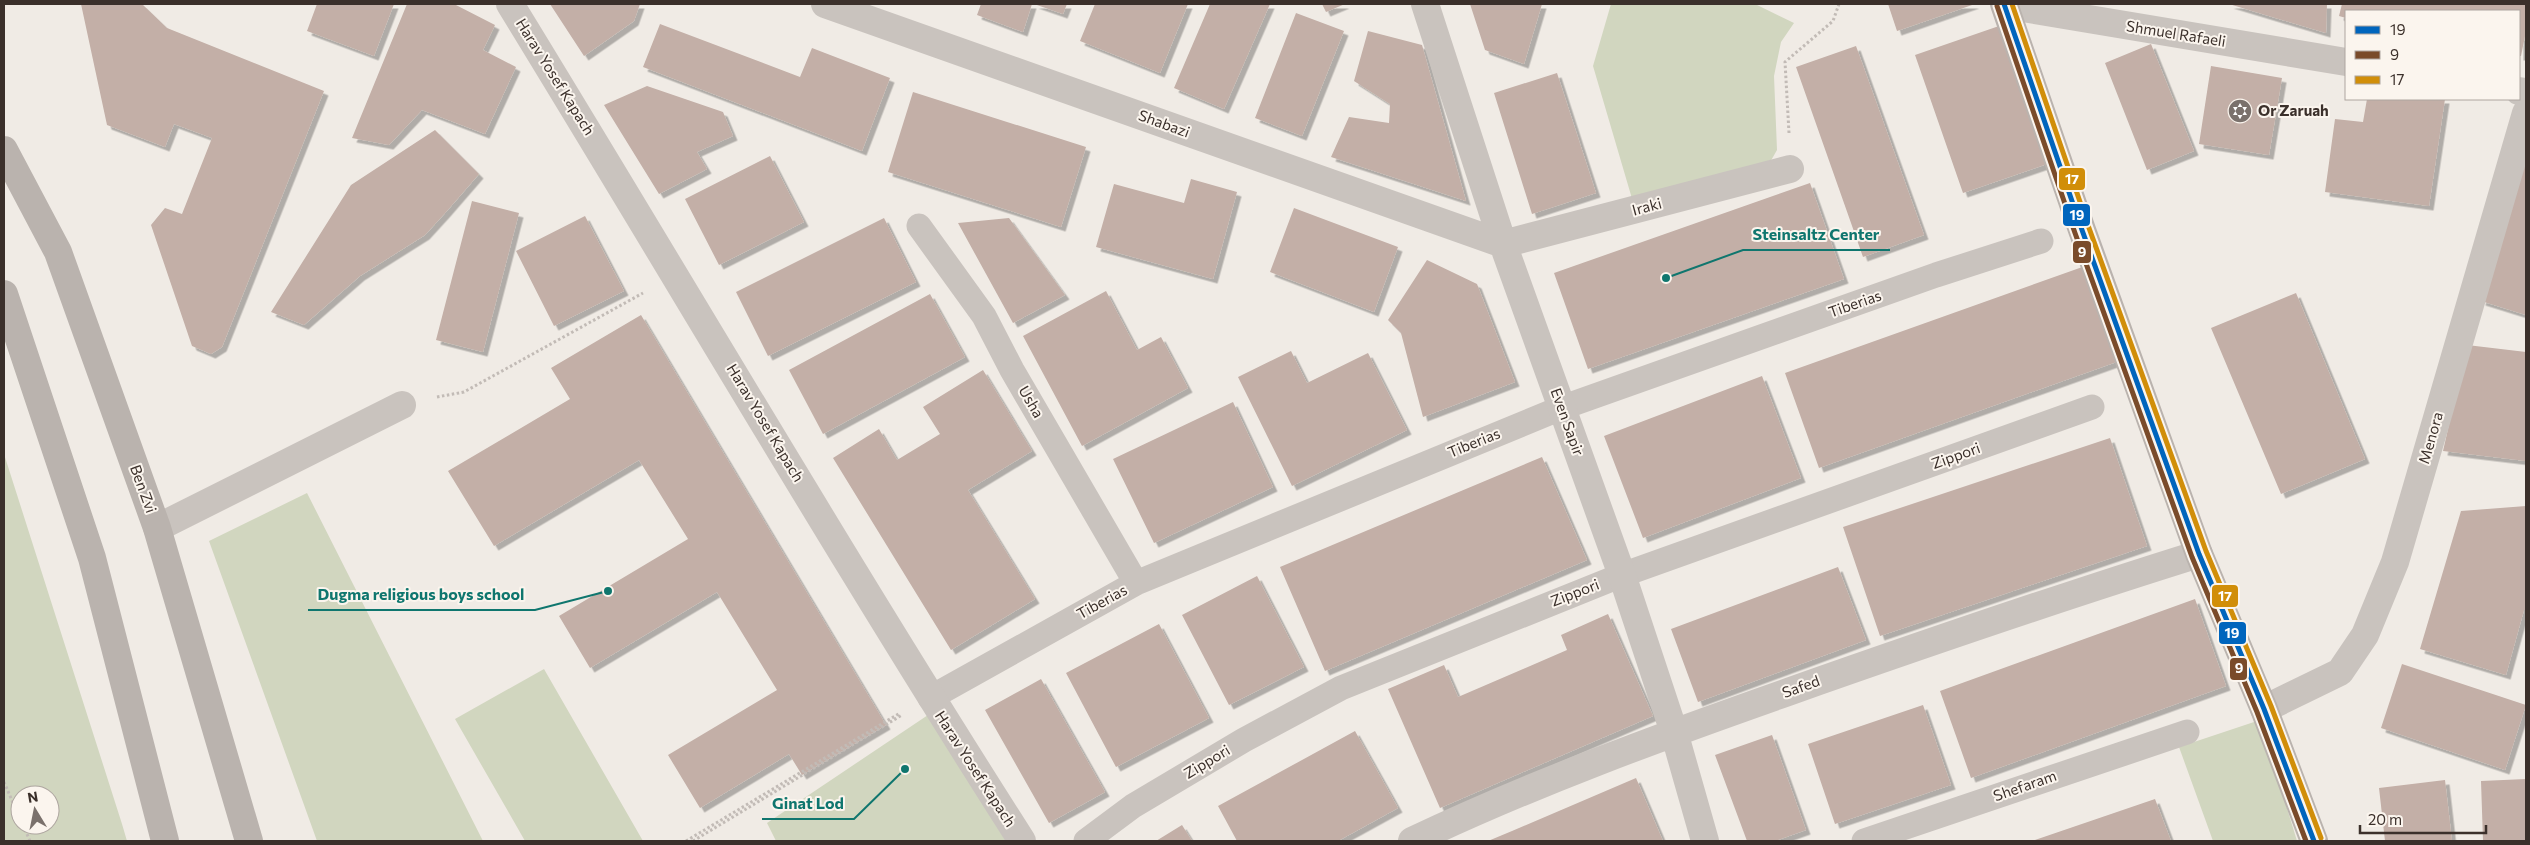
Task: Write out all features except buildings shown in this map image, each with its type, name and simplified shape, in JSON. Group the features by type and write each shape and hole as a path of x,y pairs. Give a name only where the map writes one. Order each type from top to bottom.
{"main road":[{"path":"2005,4 2085,239 2199,554 2264,710 2314,841"},
{"name":"Ben Zvi","path":"4,150 58,252 157,528 249,841"},
{"path":"4,294 92,558 165,841"}],"street":[{"name":"Harav Yosef Kapach","path":"510,4 676,275 930,697 1022,841"},
{"name":"Shabazi","path":"825,4 1503,244"},
{"name":"Even Sapir","path":"1424,4 1503,244 1622,575 1674,732 1705,841"},
{"name":"Shmuel Rafaeli","path":"2005,4 2345,62"},
{"name":"Menora","path":"2264,710 2340,672 2366,635 2395,562 2526,113"},
{"name":"Iraki","path":"1503,244 1790,169"},
{"path":"157,528 402,405"},
{"name":"Safed","path":"1412,841 1468,814 1674,732 2006,615 2199,554"}],"lane":[{"name":"Usha","path":"919,226 984,316 1017,378 1136,583"},
{"name":"Tiberias","path":"930,697 1136,583 1561,408 1926,278 2041,241"},
{"name":"Zippori","path":"1086,841 1133,806 1244,740 1341,688 1622,575 2092,407"},
{"name":"Shefaram","path":"1864,841 2187,732"}],"path":[{"path":"1790,169 1786,62 1832,21 1839,4"},
{"path":"402,405 464,392 676,275"},
{"path":"686,841 930,697"},
{"path":"693,841 930,697"},
{"path":"4,782 10,796"}],"green space":[{"path":"1611,4 1755,4 1794,23 1781,42 1774,76 1777,150 1765,171 1633,202 1593,66"},
{"path":"4,454 122,824 127,841 4,841"},
{"path":"307,493 483,841 317,841 209,541"},
{"path":"544,669 643,841 525,841 455,719"},
{"path":"928,715 1006,841 776,841 767,823"},
{"path":"2260,720 2297,841 2213,841 2179,747"}],"transit line":[{"name":"19","path":"2004,4 2082,230 2199,554 2264,709 2314,841"},
{"name":"17","path":"2012,4 2089,228 2206,551 2271,706 2321,838"},
{"name":"9","path":"1997,6 2075,233 2192,557 2257,712 2306,841"}],"place":[{"name":"Or Zaruah","path":"2240,111"},
{"name":"Steinsaltz Center","path":"1666,278"},
{"name":"Dugma religious boys school","path":"608,591"},
{"name":"Ginat Lod","path":"905,769"}]}
